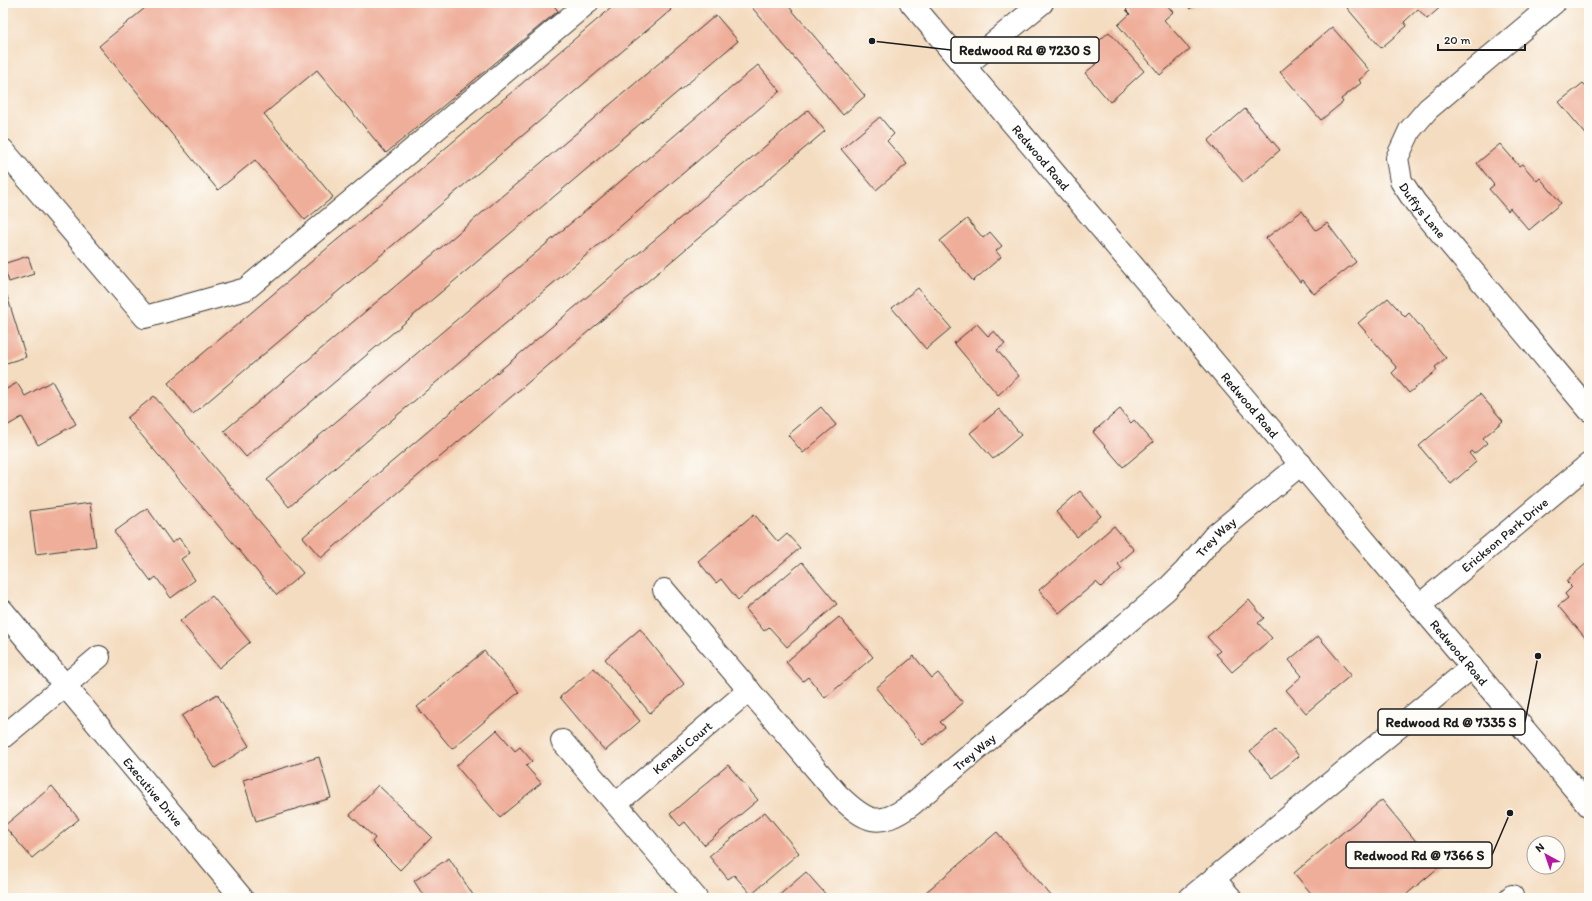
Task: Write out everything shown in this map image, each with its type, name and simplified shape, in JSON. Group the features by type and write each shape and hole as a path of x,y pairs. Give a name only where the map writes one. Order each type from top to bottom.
{"street":[{"path":"3,150 145,317 246,289 587,3"},
{"name":"Redwood Road","path":"911,3 1589,806"},
{"path":"965,66 1042,3"},
{"name":"Duffys Lane","path":"1554,3 1428,109 1410,130 1397,158 1401,181 1415,202 1589,410"},
{"name":"Trey Way","path":"664,590 838,796 859,814 870,819 881,820 892,817 911,805 1166,590 1185,571 1214,536 1301,464"},
{"name":"Erickson Park Drive","path":"1420,605 1589,464"},
{"name":"Executive Drive","path":"3,611 242,898"},
{"path":"3,738 99,657"},
{"path":"1190,898 1472,667"},
{"name":"Kenadi Court","path":"616,804 749,690"},
{"path":"562,741 696,898"},
{"path":"1214,879 1230,898"}],"building":[{"path":"151,3 552,3 558,11 386,153 317,70 264,114 333,197 305,220 255,160 218,190 99,46"},
{"path":"617,3 672,3 668,6 671,10 193,414 168,383"},
{"path":"786,3 865,96 843,115 749,4"},
{"path":"1134,3 1165,3 1173,12 1164,20 1190,49 1160,75 1118,25 1130,14 1126,10"},
{"path":"1184,3 1197,3 1190,9"},
{"path":"1352,3 1445,3 1427,19 1418,9 1404,22 1407,26 1381,48 1347,8"},
{"path":"716,15 738,41 246,457 224,431"},
{"path":"1332,27 1370,71 1359,80 1361,83 1341,99 1343,102 1321,120 1280,72"},
{"path":"1109,32 1144,71 1110,102 1085,73 1096,64 1086,52"},
{"path":"758,65 780,91 289,507 267,480"},
{"path":"1583,83 1587,87 1589,85 1589,138 1559,102"},
{"path":"1245,109 1280,150 1243,182 1208,141"},
{"path":"808,110 825,131 321,558 303,537"},
{"path":"880,117 894,134 887,141 907,164 876,190 841,149"},
{"path":"1500,144 1519,166 1522,164 1537,181 1540,178 1561,203 1529,230 1510,208 1508,211 1489,189 1494,185 1477,163"},
{"path":"1302,211 1316,230 1327,223 1356,262 1314,294 1303,280 1300,282 1266,238"},
{"path":"967,219 983,238 990,232 1002,246 996,251 1001,257 973,281 940,241"},
{"path":"28,256 34,274 9,282 3,264"},
{"path":"3,283 26,357 3,364"},
{"path":"918,288 951,328 926,349 892,308"},
{"path":"1388,298 1405,317 1409,313 1446,358 1435,367 1437,370 1409,393 1392,373 1397,368 1358,323"},
{"path":"977,324 988,336 994,331 1005,344 997,350 1019,376 998,395 954,343"},
{"path":"52,381 76,424 38,445 22,417 5,427 3,424 3,391 17,383 25,396"},
{"path":"1480,394 1503,421 1483,438 1487,443 1474,454 1471,451 1469,453 1476,462 1451,484 1419,446"},
{"path":"154,396 303,573 277,595 127,418"},
{"path":"821,407 836,425 803,453 788,435"},
{"path":"999,409 1021,435 993,459 970,433"},
{"path":"1120,409 1131,423 1134,420 1153,442 1123,467 1093,432"},
{"path":"1080,491 1101,516 1077,537 1056,512"},
{"path":"90,503 96,546 36,554 30,511"},
{"path":"147,508 172,543 179,538 190,553 181,559 195,580 171,598 156,577 151,581 114,532"},
{"path":"754,514 778,542 787,534 800,548 738,600 721,579 716,583 698,561"},
{"path":"1114,526 1134,550 1118,564 1122,569 1101,587 1096,582 1059,613 1039,590"},
{"path":"1589,561 1589,642 1558,606 1568,598 1565,594 1572,587 1566,581"},
{"path":"802,562 837,604 787,647 769,627 764,631 746,609"},
{"path":"212,596 250,642 219,668 180,621"},
{"path":"1249,600 1264,618 1258,623 1272,638 1232,672 1216,654 1220,651 1207,637"},
{"path":"839,617 873,657 825,698 808,677 803,681 786,662"},
{"path":"640,629 684,684 650,713 605,659"},
{"path":"1318,636 1351,675 1306,713 1286,690 1302,676 1289,660"},
{"path":"484,651 519,692 452,749 417,707"},
{"path":"914,656 932,678 938,673 963,703 940,722 945,727 923,745 876,688"},
{"path":"594,668 640,721 605,751 560,697"},
{"path":"217,694 249,746 215,768 182,716"},
{"path":"1276,729 1299,756 1273,778 1250,751"},
{"path":"497,730 515,751 520,747 532,761 526,766 541,783 500,817 456,766"},
{"path":"319,757 331,798 256,821 243,780"},
{"path":"728,765 758,800 704,845 685,822 680,826 670,814"},
{"path":"378,785 432,837 400,870 372,842 375,838 350,815"},
{"path":"52,786 79,819 32,858 4,826"},
{"path":"1382,800 1438,868 1402,898 1315,898 1294,873"},
{"path":"765,812 799,853 751,894 734,875 728,879 709,856"},
{"path":"997,832 1053,898 919,898"},
{"path":"449,858 475,898 425,898 414,881"},
{"path":"806,872 829,898 776,898"}],"place":[{"name":"Redwood Rd @ 7230 S","path":"872,41"},
{"name":"Redwood Rd @ 7335 S","path":"1538,656"},
{"name":"Redwood Rd @ 7366 S","path":"1510,813"}]}
